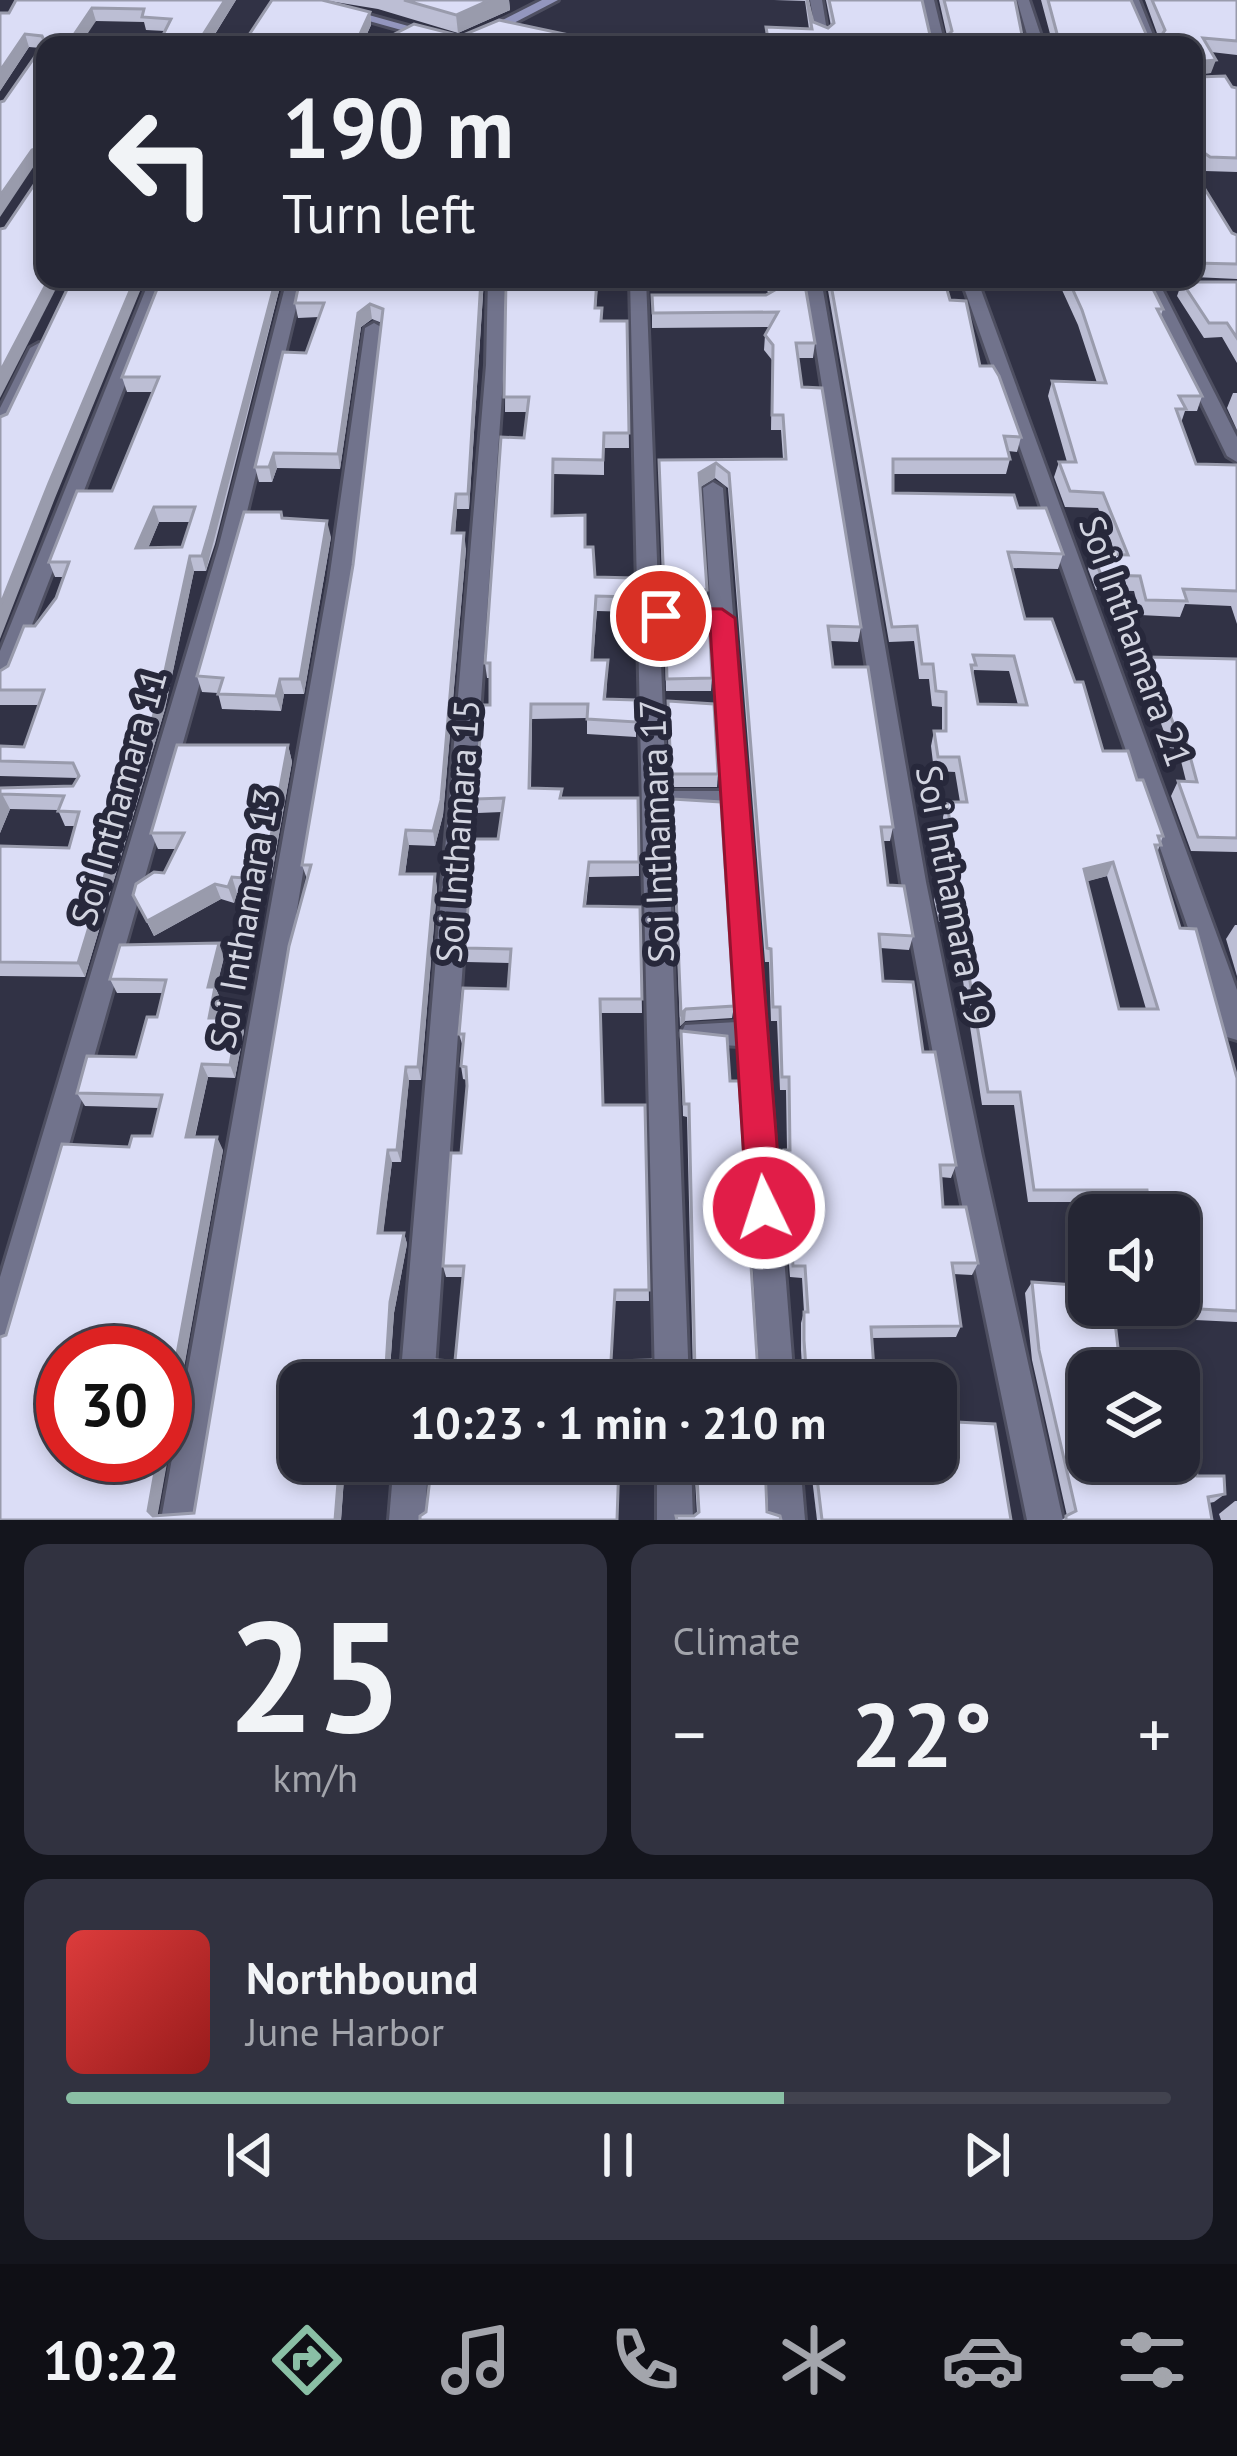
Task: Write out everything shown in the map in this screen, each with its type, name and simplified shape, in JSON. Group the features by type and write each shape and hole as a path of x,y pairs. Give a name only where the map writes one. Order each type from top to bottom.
{"street":[{"path":"300,0 448,36"},
{"path":"474,36 552,0"},
{"path":"816,0 823,34"},
{"path":"928,0 936,36"},
{"path":"1023,0 1033,36"},
{"path":"1132,0 1146,36"},
{"path":"0,679 154,288"},
{"name":"Soi Inthamara 11","path":"0,1332 230,545 293,288"},
{"name":"Soi Inthamara 15","path":"419,1362 495,365 496,288"},
{"name":"Soi Inthamara 19","path":"815,288 843,436 896,788 959,1130 1045,1520"},
{"name":"Soi Inthamara 21","path":"971,288 1237,1028"},
{"path":"1153,288 1237,456"},
{"name":"Soi Inthamara 17","path":"647,293 672,1362"},
{"name":"Soi Inthamara 13","path":"179,1520 340,580 374,328"},
{"path":"0,427 46,335"},
{"path":"713,488 692,617 718,704 734,802 775,1362"},
{"path":"670,800 734,802"},
{"path":"694,1034 752,1034"},
{"path":"407,1520 410,1482"},
{"path":"674,1482 675,1520"},
{"path":"784,1482 787,1520"}],"building":[{"path":"16,0 225,0 202,36 157,36 163,35 171,19 142,17 144,9 92,8 73,36 25,34 0,71 0,13 9,13"},
{"path":"272,0 322,0 370,12 359,36 248,36"},
{"path":"404,0 490,0 456,15"},
{"path":"807,0 813,22 828,28 834,23 829,0 922,0 930,35 947,36 768,36 766,27 812,29"},
{"path":"944,0 1015,0 1022,36 947,36 952,31"},
{"path":"1048,0 1131,0 1147,36 1058,36"},
{"path":"1152,0 1237,0 1237,41 1161,36 1165,30"},
{"path":"499,20 574,36 461,36"},
{"path":"414,24 461,36 391,36"},
{"path":"1203,38 1216,60 1203,61"},
{"path":"36,55 36,149 0,196 0,102"},
{"path":"1225,76 1237,88 1237,158 1210,157 1203,152 1203,77"},
{"path":"36,182 36,288 44,288 0,372 0,229"},
{"path":"1203,186 1237,235 1237,264 1203,263"},
{"path":"1203,282 1237,282 1237,338 1227,323 1209,323 1186,288 1203,288"},
{"path":"68,288 131,288 0,606 0,417 7,414"},
{"path":"157,288 274,288 210,529 202,556 190,556 160,694 78,963 0,962 0,846 69,848 79,812 58,811 64,796 2,794 0,799 0,788 73,786 79,776 73,763 0,761 0,746 24,747 44,690 0,690 0,671 8,666 24,626 35,626 56,598 69,562 49,562 77,491 112,491 159,377 122,377","holes":["154,507 195,507 182,547 136,548"]},
{"path":"298,288 480,288 468,494 456,494 452,533 464,533 441,800 433,831 406,830 400,874 435,874 418,1067 406,1067 397,1150 388,1150 378,1233 404,1233 390,1302 386,1362 279,1362 279,1482 338,1482 335,1520 0,1520 0,1337 6,1335 62,1144 129,1147 132,1136 152,1136 162,1095 77,1093 87,1056 136,1057 147,1017 157,1017 166,980 110,979 120,945 219,943 208,987 215,987 209,1018 238,1018 230,1065 202,1064 186,1137 217,1137 182,1326 36,1326 36,1482 153,1482 148,1511 153,1516 194,1513 289,946 311,865 302,865 353,565 383,309 370,304 358,313 338,454 274,453 269,467 255,467 283,352 306,353 324,303 295,303"},
{"path":"506,288 596,288 595,308 602,308 601,321 627,321 629,433 604,433 603,460 553,459 552,516 585,515 585,547 593,547 595,577 633,578 633,597 596,596 592,660 608,660 604,699 636,700 636,722 587,719 588,704 531,704 529,788 562,789 560,798 638,798 639,862 589,862 584,906 640,907 642,999 600,999 603,1105 645,1105 649,1290 615,1290 611,1361 652,1362 436,1362 455,1361 464,1266 443,1266 451,1153 461,1153 467,1086 466,1067 461,1066 464,1034 459,1034 463,988 508,989 511,949 465,948 473,839 498,839 504,798 476,799 482,705 490,705 490,663 485,663 501,437 524,438 529,397 504,397"},
{"path":"778,288 806,288 815,343 796,343 802,387 822,388 861,627 828,626 833,667 868,667 893,827 881,827 888,885 904,886 913,936 879,934 883,981 913,982 923,1052 935,1052 956,1165 940,1165 943,1207 966,1207 978,1263 952,1263 961,1326 871,1327 874,1362 806,1362 805,1266 793,1266 784,1150 790,1150 789,1077 782,1077 780,1007 773,1007 771,949 767,948 729,473 716,463 699,473 707,590 664,589 659,460 786,459 783,415 772,415 773,345 765,335 778,312 653,313 652,295 766,295"},
{"path":"832,288 947,288 950,300 966,301 980,366 993,366 999,376 1021,437 1004,436 1010,459 893,459 893,493 1014,495 1018,508 1046,508 1063,554 1008,552 1025,619 1052,619 1075,682 1083,682 1103,751 1128,751 1137,780 1143,780 1163,836 1158,836 1161,845 1155,845 1180,928 1196,929 1237,1078 1237,1311 1200,1309 1200,1194 1034,1190 1020,1092 988,1092 958,908 943,907 939,886 946,886 946,866 956,866 947,802 967,802 959,757 938,757 934,731 946,731 946,692 936,691 933,664 922,664 917,626 892,627","holes":["973,655 1014,656 1027,705 978,704","1113,862 1158,1009 1119,1009 1084,869"]},
{"path":"1072,288 1152,288 1163,309 1157,309 1202,396 1179,396 1186,409 1176,409 1196,464 1237,465 1237,591 1183,589 1187,601 1146,600 1140,576 1101,575 1093,554 1128,555 1103,493 1070,491 1059,462 1076,462 1052,381 1106,383"},
{"path":"244,512 281,512 282,518 327,521 300,679 280,679 276,696 218,694 223,678 197,676"},
{"path":"665,615 709,617 712,678 667,679"},
{"path":"1148,657 1237,659 1237,838 1198,837 1178,781 1197,782 1184,734 1177,733"},
{"path":"668,701 714,704 718,774 671,774"},
{"path":"177,745 288,745 266,863 248,863 244,878 232,877 228,887 215,884 147,921 133,895 136,884 154,872 164,873 184,833 151,833"},
{"path":"672,799 721,802 734,1006 686,1009 681,1014"},
{"path":"681,1031 727,1036 730,1081 739,1081 757,1362 695,1362 689,1104 684,1104"},
{"path":"1032,1282 1068,1285 1068,1326 1115,1326 1118,1350 1068,1350 1068,1476 1039,1350"},
{"path":"957,1422 995,1424 1011,1520 822,1520 817,1482 957,1482"},
{"path":"1200,1476 1224,1476 1225,1494 1208,1497 1212,1520 1066,1520 1076,1511 1069,1482 1200,1482"},
{"path":"430,1482 618,1482 617,1520 420,1520 426,1512"},
{"path":"697,1482 766,1482 767,1512 781,1520 677,1520 676,1516 699,1512"}],"route":[{"path":"661,616 722,618 764,1208"}]}
